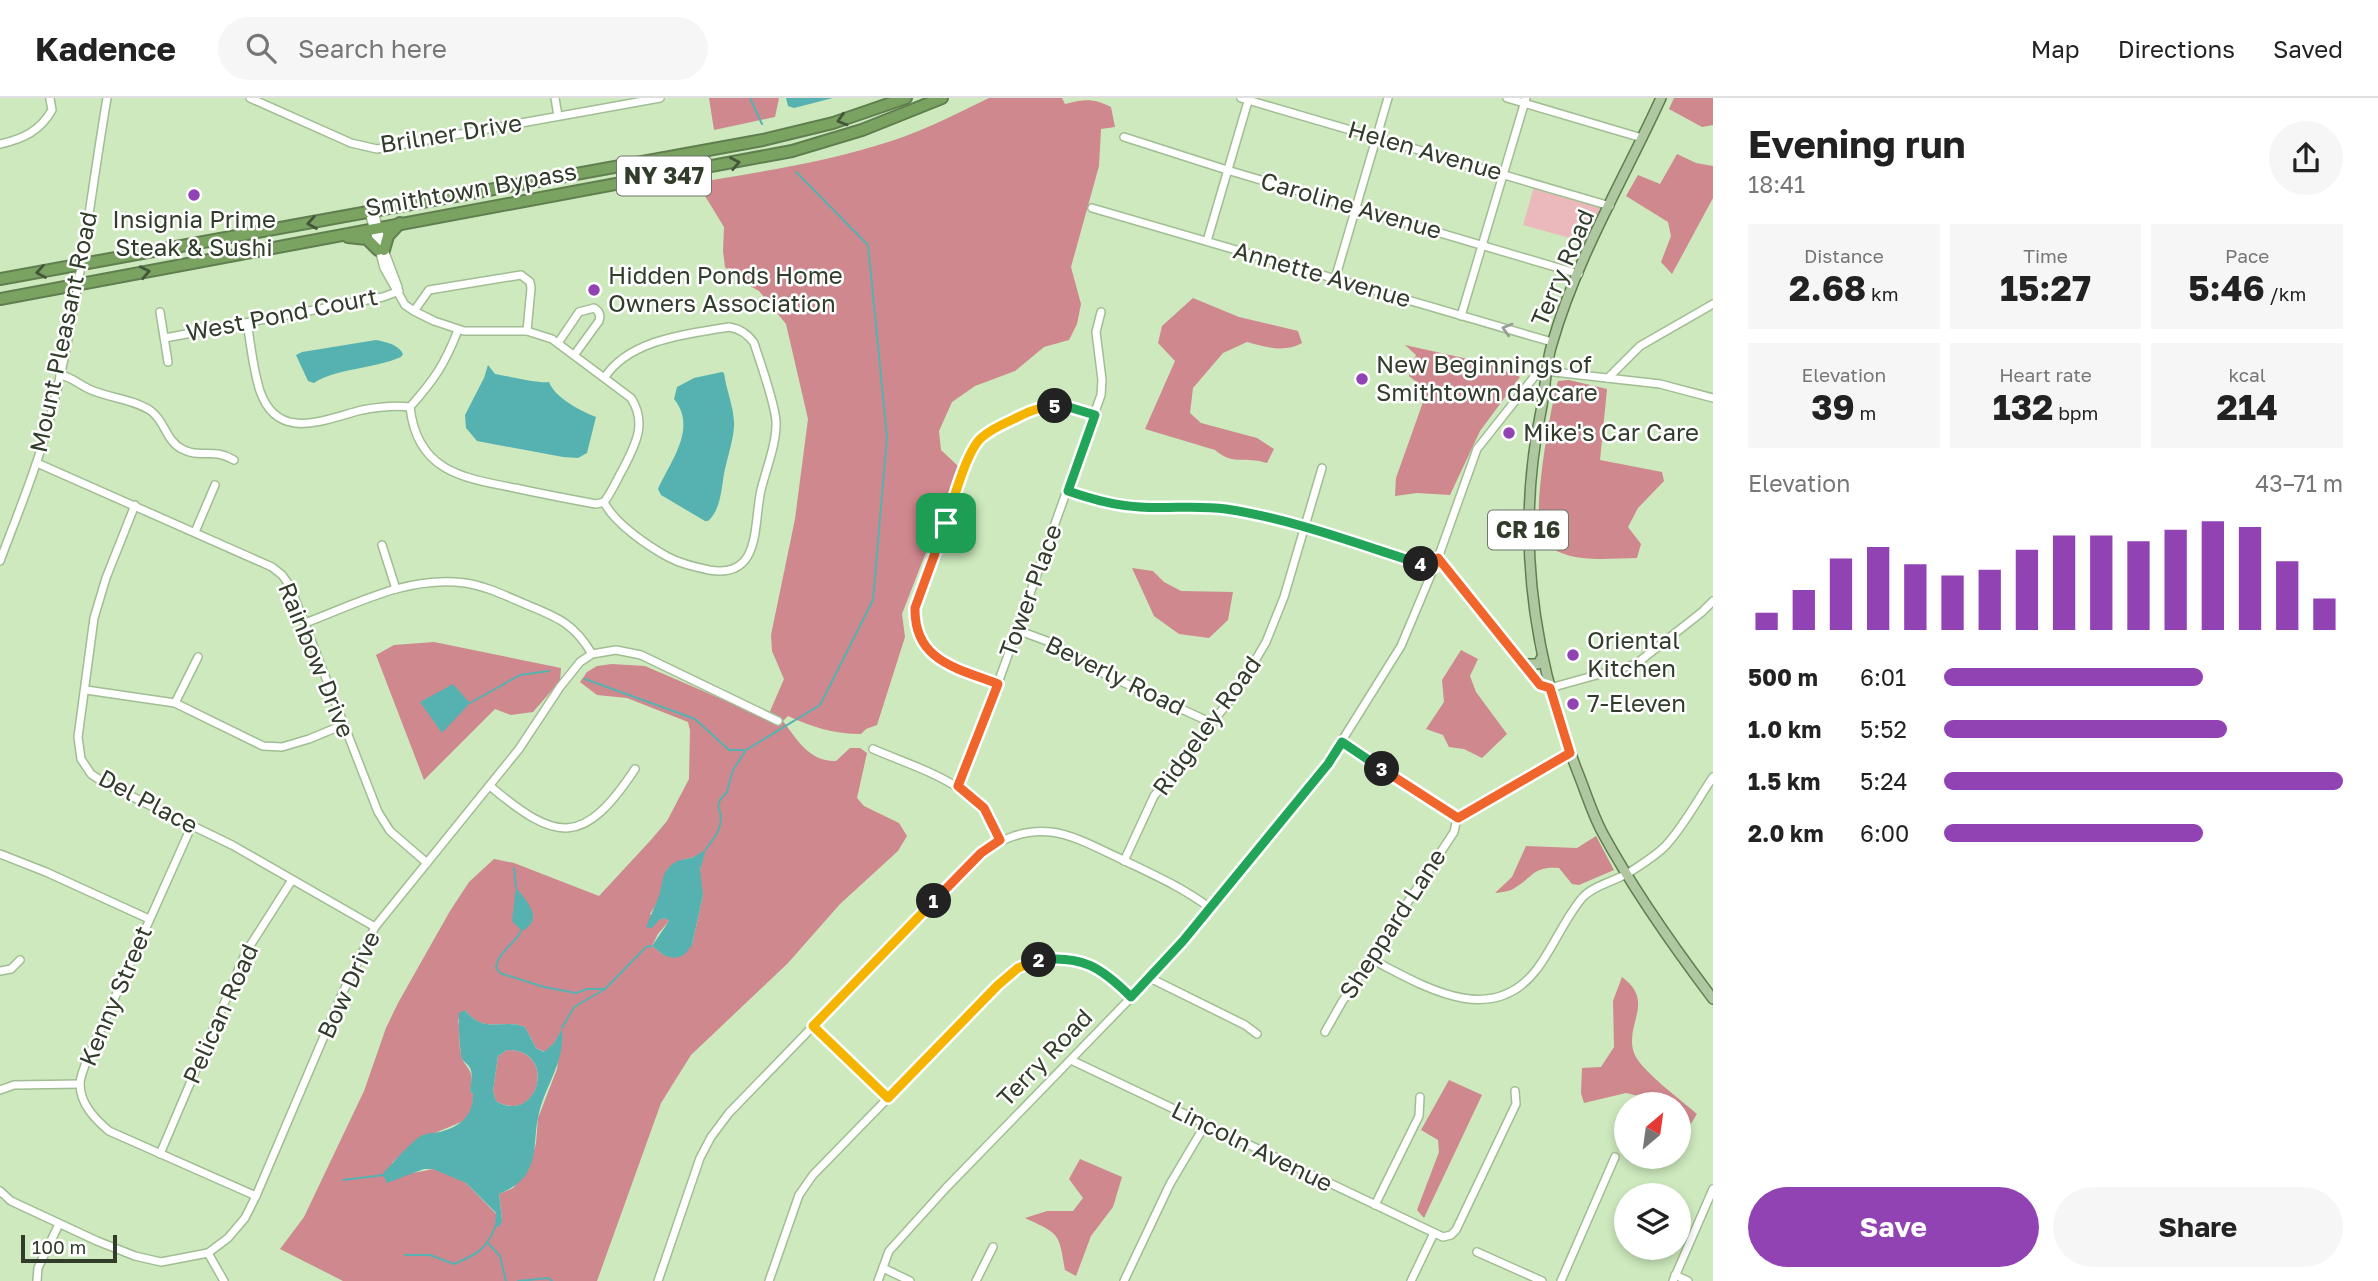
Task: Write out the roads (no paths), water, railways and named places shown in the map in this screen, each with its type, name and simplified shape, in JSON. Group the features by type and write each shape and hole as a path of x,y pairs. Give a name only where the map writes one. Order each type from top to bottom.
{"highway":[{"name":"Smithtown Bypass","path":"0,279 772,138 833,123 906,98"},
{"name":"Smithtown Bypass","path":"0,299 792,151 862,130 942,98"},
{"path":"335,236 365,239 381,250 400,223"}],"main road":[{"name":"Terry Road","path":"1545,371 1552,342 1587,248 1661,98"},
{"name":"CR 16","path":"1545,371 1528,513 1528,547 1542,657 1550,688 1570,753 1601,830 1667,936 1713,999"},
{"path":"1524,664 1538,664 1542,657"}],"street":[{"name":"Mount Pleasant Road","path":"0,561 37,463 60,375 78,285 107,98"},
{"name":"Brilner Drive","path":"250,98 351,143 377,149 660,98"},
{"path":"555,98 558,116"},
{"path":"1335,279 1388,98"},
{"path":"1507,98 1526,101 1642,138"},
{"path":"0,144 21,139 45,122 52,110 50,99"},
{"path":"1207,241 1246,99"},
{"name":"Helen Avenue","path":"1246,99 1610,206"},
{"path":"1461,316 1526,101"},
{"name":"Caroline Avenue","path":"1124,137 1579,274"},
{"name":"Annette Avenue","path":"1091,208 1552,342"},
{"path":"372,212 381,250 405,305 458,330 527,331 558,343 631,398 637,408 640,428 638,439 604,502 596,504 469,479 442,467 422,447 411,418 410,407"},
{"path":"414,311 429,290 521,275 530,282 531,288 527,331"},
{"name":"West Pond Court","path":"165,338 383,297 399,291"},
{"path":"1608,378 1640,346 1713,304"},
{"path":"558,343 579,312 597,309 599,321 575,354"},
{"name":"West Pond Court","path":"160,312 169,362"},
{"name":"Tower Place","path":"958,786 998,684 1095,415 1102,380 1096,331 1101,312"},
{"path":"247,323 264,400 278,416 289,422 315,424 379,407 410,407 433,382 458,330"},
{"path":"604,502 614,518 675,561 719,571 737,568 749,557 752,548 776,422 754,343 736,328 729,327 664,340 622,358 606,377"},
{"path":"1545,371 1660,384 1713,398"},
{"name":"Terry Road","path":"878,1281 890,1251 914,1223 1150,978 1328,764 1401,646 1438,558 1477,449 1534,377 1545,371"},
{"path":"60,375 152,412 176,445 184,451 222,453 234,460"},
{"path":"998,684 939,660 926,648 917,634 915,619 920,592 971,454 979,440 991,430 1047,406 1062,405 1095,415"},
{"name":"Rainbow Drive","path":"37,463 272,567 282,575 290,586 306,623 378,812 390,831 427,863"},
{"name":"Ridgeley Road","path":"1124,861 1154,796 1254,666 1284,597 1322,468"},
{"path":"195,532 215,485"},
{"path":"1068,491 1114,505 1142,508 1217,508 1304,527 1433,568"},
{"name":"Del Place","path":"135,505 93,618 78,737 81,759 91,774 106,784 232,845 374,927"},
{"path":"382,545 396,589"},
{"path":"1438,558 1540,685 1550,688 1636,664 1713,601"},
{"path":"306,623 396,589 432,582 465,583 488,589 566,623 581,635 592,654 616,650 640,654 778,721"},
{"name":"Beverly Road","path":"1017,630 1055,644 1094,669 1212,723"},
{"name":"Bow Drive","path":"0,1191 10,1201 59,1224 135,1256 161,1262 208,1253 228,1238 245,1218 256,1196 342,994 374,927 519,749 570,673 592,654"},
{"path":"175,703 198,657"},
{"path":"86,690 175,703 262,746 282,747 343,725"},
{"path":"1342,742 1458,818 1570,753"},
{"path":"873,749 958,786 984,808 1000,840"},
{"path":"490,786 538,822 557,828 575,828 590,822 606,807 635,769"},
{"path":"1371,958 1449,997 1483,1000 1502,995 1527,981 1538,968 1584,896 1627,874 1667,845 1713,777"},
{"name":"Sheppard Lane","path":"1325,1032 1454,832 1458,818"},
{"name":"Kenny Street","path":"192,825 86,1062 80,1084 84,1102 94,1119 109,1131 256,1196"},
{"path":"658,1281 701,1158 711,1137 753,1086 981,853 1000,840 1031,832 1051,832 1070,837 1190,893 1210,908"},
{"path":"0,854 149,919"},
{"name":"Pelican Road","path":"160,1154 246,952 292,880"},
{"path":"769,1281 799,1195 813,1175 998,985 1018,968 1038,960 1061,957 1088,963 1113,979 1131,997"},
{"path":"0,971 10,969 20,960"},
{"path":"1150,978 1245,1025 1257,1034"},
{"path":"813,1026 888,1098"},
{"name":"Lincoln Avenue","path":"1071,1060 1434,1233"},
{"path":"0,1090 14,1085 80,1084"},
{"path":"1411,1281 1434,1233 1443,1237 1451,1236 1456,1230 1517,1104 1515,1091"},
{"path":"1375,1205 1419,1116 1420,1097"},
{"path":"1124,1281 1170,1184 1205,1125"},
{"path":"1561,1281 1614,1159"},
{"path":"1688,1281 1674,1278 1713,1189"},
{"path":"37,1281 38,1268 59,1224"},
{"path":"976,1281 993,1247"},
{"path":"1477,1252 1542,1281"},
{"path":"208,1253 224,1281"},
{"path":"883,1268 910,1281"}],"water":[{"path":"786,98 833,98 794,108 788,106"},
{"path":"376,340 395,346 403,354 390,361 334,374 314,383 308,381 296,355 302,352"},
{"path":"488,365 495,374 549,382 563,399 596,417 587,453 578,458 563,457 477,441 466,428 465,415"},
{"path":"722,372 733,413 733,432 719,502 713,516 705,521 661,495 658,489 680,445 683,433 681,410 674,399 677,387 694,378"},
{"path":"453,684 470,703 442,733 420,702"},
{"path":"706,849 700,870 703,895 692,945 684,955 675,958 665,956 652,946 669,921 665,918 652,928 646,927 659,896 664,874 677,861 694,857"},
{"path":"516,887 533,915 529,926 522,931 512,921"},
{"path":"465,1010 472,1018 487,1024 525,1027 536,1048 544,1052 554,1043 562,1029 560,1053 541,1106 531,1165 519,1182 499,1194 502,1220 500,1226 495,1227 496,1213 466,1183 433,1169 424,1169 387,1183 383,1175 419,1137 454,1127 464,1119 471,1108 472,1079 469,1067 461,1056 459,1013","holes":["507,1050 523,1053 533,1061 537,1072 537,1084 532,1096 523,1103 511,1106 496,1101 493,1091 498,1056"]}],"waterway":[{"path":"750,98 762,124"},
{"path":"706,849 720,824 720,800 727,792 733,770 746,750 820,705 873,600 887,437 868,245 796,172"},
{"path":"470,703 520,675 549,671"},
{"path":"585,679 695,719 729,750 744,750"},
{"path":"514,868 516,887"},
{"path":"521,931 498,961 496,967 500,973 544,987 576,993 587,989 603,989"},
{"path":"562,1028 574,1007 605,989 646,947 651,946"},
{"path":"343,1180 384,1175"},
{"path":"405,1255 430,1255 454,1264 480,1250 489,1240 496,1225"},
{"path":"488,1243 500,1256 506,1281"},
{"path":"518,1281 548,1278 552,1281"}],"place":[{"name":"Insignia Prime Steak & Sushi","path":"194,195"},
{"name":"Hidden Ponds Home Owners Association","path":"594,290"},
{"name":"New Beginnings of Smithtown daycare","path":"1362,379"},
{"name":"Mike's Car Care","path":"1509,433"},
{"name":"Oriental Kitchen","path":"1573,655"},
{"name":"7-Eleven","path":"1573,704"}]}
